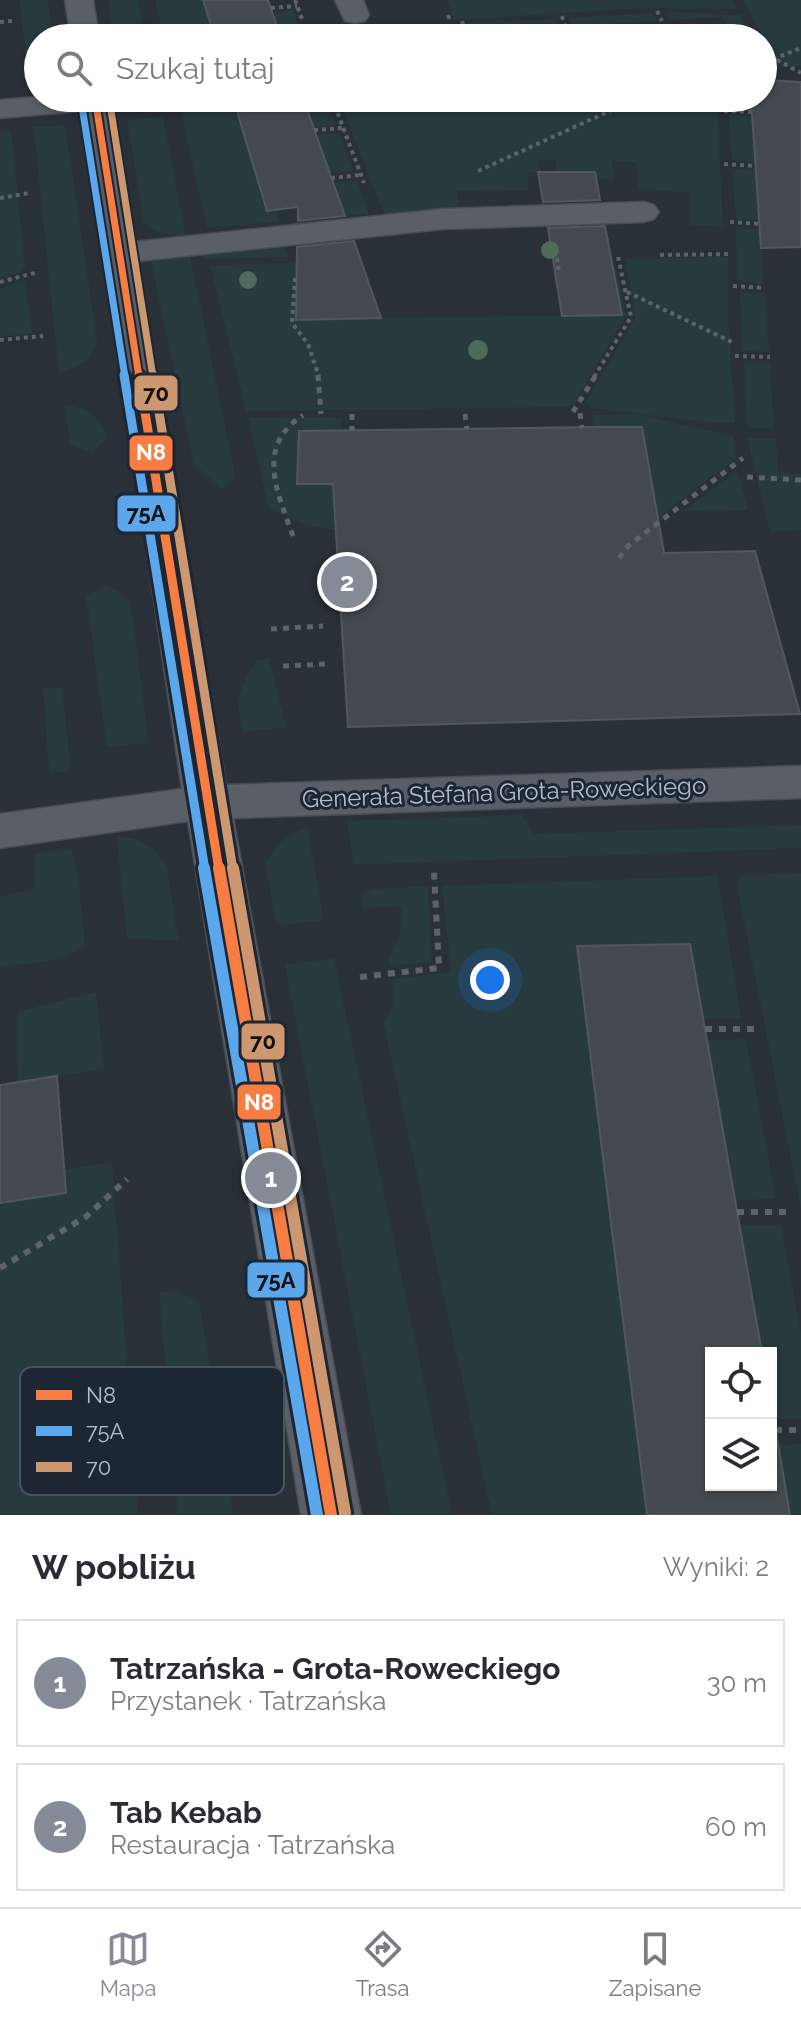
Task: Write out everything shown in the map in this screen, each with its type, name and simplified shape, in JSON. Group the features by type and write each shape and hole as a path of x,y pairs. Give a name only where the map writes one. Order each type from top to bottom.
{"street":[{"path":"79,0 83,24"},
{"path":"0,109 24,107"},
{"path":"97,112 207,802 331,1515"},
{"path":"119,253 443,219 643,212"},
{"name":"Generała Stefana Grota-Roweckiego","path":"0,831 207,802 801,782"}],"path":[{"path":"271,8 297,6"},
{"path":"657,11 662,21"},
{"path":"448,15 450,21"},
{"path":"562,16 564,24"},
{"path":"0,22 12,21"},
{"path":"777,57 801,48"},
{"path":"777,61 801,73"},
{"path":"467,176 607,112"},
{"path":"314,130 343,128"},
{"path":"724,164 756,166"},
{"path":"331,178 361,175"},
{"path":"0,198 30,193"},
{"path":"730,222 760,224"},
{"path":"582,428 576,413 631,317 618,256"},
{"path":"557,257 559,272"},
{"path":"0,282 38,272"},
{"path":"295,278 292,323 308,344 321,383 321,414"},
{"path":"733,286 765,288"},
{"path":"626,292 734,343"},
{"path":"0,340 43,336"},
{"path":"735,356 770,357"},
{"path":"352,414 352,430"},
{"path":"465,414 467,429"},
{"path":"293,536 276,485 275,455 282,431 303,415"},
{"path":"619,558 628,546 743,458"},
{"path":"747,477 801,480"},
{"path":"271,629 323,626"},
{"path":"283,666 327,664"},
{"path":"360,977 439,968 434,872"},
{"path":"705,1029 754,1029"},
{"path":"0,1268 87,1216 127,1179"},
{"path":"737,1212 789,1212"},
{"path":"777,1430 801,1430"}],"green space":[{"path":"19,0 48,0 51,24 24,24 24,38"},
{"path":"108,0 138,0 143,24 112,24"},
{"path":"155,0 203,0 211,24 161,24"},
{"path":"447,0 731,0 737,9 645,8 454,20"},
{"path":"743,0 801,0 801,66 777,67 777,24 756,24"},
{"path":"293,10 298,24 277,24 272,12"},
{"path":"670,12 741,15 746,24 726,24 722,17 669,20 666,15"},
{"path":"652,13 658,21 570,24 568,18"},
{"path":"555,19 557,24 469,24"},
{"path":"181,112 237,112 267,211 276,210 279,222 207,228"},
{"path":"308,112 331,112 336,125 313,127"},
{"path":"344,112 718,112 723,227 691,225 690,193 639,189 636,162 612,161 614,180 557,175 556,160 539,161 540,172 529,172 528,190 457,191 458,205 450,211 386,219"},
{"path":"729,115 753,116 756,162 732,160"},
{"path":"163,117 186,236 155,231 144,224 127,120"},
{"path":"65,125 97,341 88,361 59,374 34,127"},
{"path":"11,130 25,267 21,272 0,277 0,131"},
{"path":"339,133 353,171 329,173 316,135"},
{"path":"732,169 756,170 760,220 736,219"},
{"path":"357,181 369,214 335,217 333,182"},
{"path":"736,228 761,229 764,284 737,281"},
{"path":"280,243 289,257 204,259 200,250"},
{"path":"189,252 236,479 221,489 194,464 151,262 152,259"},
{"path":"728,257 728,317 735,423 591,408 586,403 635,318 625,259"},
{"path":"604,259 617,271 626,316 574,404 566,407 246,411 210,265 341,262 297,275 296,319 622,315 614,272 566,272"},
{"path":"25,281 32,333 0,337 0,288"},
{"path":"740,292 765,293 769,352 742,351"},
{"path":"744,362 770,363 774,429 747,427"},
{"path":"65,405 92,414 105,429 108,437 92,453 70,445"},
{"path":"636,414 734,436 736,458 628,541 376,528 331,530 306,525 269,509 248,418 341,417 341,430 651,480 642,427 594,427 592,415"},
{"path":"747,438 776,439 778,472 801,474 801,530 770,532"},
{"path":"738,471 748,510 683,511"},
{"path":"107,585 130,600 149,743 107,747 86,595"},
{"path":"269,658 286,727 242,732 239,702 242,687 257,660"},
{"path":"62,687 71,771 49,773 43,688"},
{"path":"522,815 534,834 801,825 801,848 354,865 347,821"},
{"path":"307,827 324,920 277,926 265,864 278,843"},
{"path":"117,836 146,844 163,859 167,867 178,940 127,939"},
{"path":"71,848 78,874 85,945 56,959 0,967 0,897 35,888 35,854"},
{"path":"801,873 801,1209 738,891 740,875"},
{"path":"717,876 741,1018 704,1019 690,944 577,947 647,1515 492,1515 383,1021 394,1005 392,979 451,972 442,886"},
{"path":"428,886 431,962 390,966 389,958 400,934 402,906 363,908 362,897 371,889"},
{"path":"334,958 452,1515 391,1515 285,965"},
{"path":"96,992 104,1069 18,1082 17,1012"},
{"path":"746,1039 776,1198 735,1201 707,1040"},
{"path":"112,1162 127,1367 20,1367 20,1495 137,1495 138,1515 0,1515 0,1203 66,1193 64,1170"},
{"path":"740,1225 781,1225 801,1335 801,1419 777,1419 777,1347 761,1347"},
{"path":"174,1290 199,1301 209,1367 165,1367 159,1292"},
{"path":"801,1444 801,1515 790,1515 778,1445"},
{"path":"176,1495 230,1495 233,1515 178,1515"}],"building":[{"path":"203,0 268,0 276,24 211,24"},
{"path":"777,81 801,82 801,247 761,248 752,112 777,112"},
{"path":"237,112 308,112 345,216 298,221 298,207 267,211"},
{"path":"538,172 595,172 600,200 543,202"},
{"path":"605,226 622,315 562,316 548,228"},
{"path":"354,241 381,318 296,320 297,247"},
{"path":"642,427 664,553 755,551 800,714 348,727 333,484 297,484 299,431"},
{"path":"690,944 761,1347 705,1347 705,1491 777,1491 777,1438 790,1515 647,1515 577,946"},
{"path":"57,1076 66,1193 0,1203 0,1085"}],"transit line":[{"name":"75A","path":"83,112 182,740 317,1515"},
{"name":"N8","path":"97,112 196,738 331,1515"},
{"name":"70","path":"111,112 210,736 345,1513"}],"place":[{"name":"Tab Kebab","path":"347,582"},
{"name":"Tatrzańska - Grota-Roweckiego","path":"271,1178"}]}
